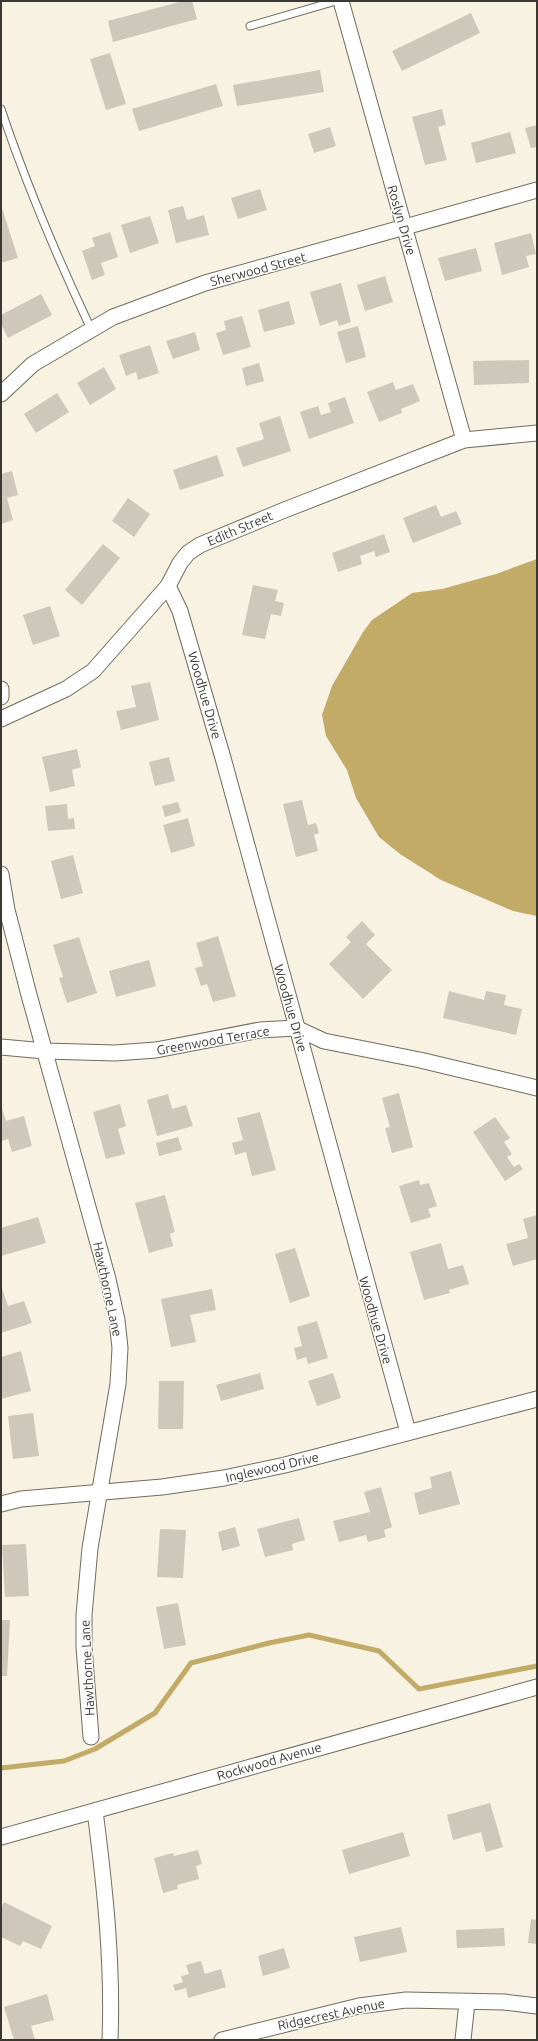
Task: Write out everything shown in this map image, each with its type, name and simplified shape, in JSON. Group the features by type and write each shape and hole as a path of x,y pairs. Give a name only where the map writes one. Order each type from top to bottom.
{"street":[{"name":"Roslyn Drive","path":"340,1 464,440"},
{"name":"Sherwood Street","path":"1,394 33,364 113,316 205,283 537,190"},
{"name":"Edith Street","path":"1,719 66,689 93,671 168,586 180,563 188,553 200,545 282,511 464,440 537,433"},
{"name":"Woodhue Drive","path":"168,586 180,611 223,758 296,1028 310,1073 347,1216 408,1432"},
{"path":"1,689 1,697"},
{"name":"Hawthorne Lane","path":"1,874 7,910 108,1279 117,1320 120,1348 118,1384 90,1548 84,1615 84,1647 91,1737"},
{"name":"Greenwood Terrace","path":"1,1047 45,1051 115,1053 156,1050 260,1030 296,1028 324,1041 420,1060 537,1088"},
{"name":"Inglewood Drive","path":"1,1504 21,1499 99,1491 162,1487 224,1478 285,1465 537,1399"},
{"name":"Rockwood Avenue","path":"1,1837 537,1686"},
{"path":"95,1811 108,1919 112,2006 110,2040"},
{"name":"Ridgecrest Avenue","path":"222,2040 359,2006 406,2000 504,2002 537,2006"},
{"path":"463,2040 467,2002"}],"lane":[{"path":"250,26 336,1"},
{"path":"1,109 17,157 56,252 91,329"}],"shaded area":[{"path":"537,559 537,916 513,911 441,880 400,854 379,837 356,798 347,770 326,736 322,715 332,686 363,632 372,620 412,593 442,589 496,574"}],"building":[{"path":"183,1 192,1 197,19 113,42 108,21"},
{"path":"471,13 480,33 402,71 392,51"},
{"path":"110,53 126,104 106,110 90,59"},
{"path":"320,70 324,92 237,106 233,85"},
{"path":"216,84 223,106 139,131 132,109"},
{"path":"442,109 446,125 438,127 447,160 425,165 412,117"},
{"path":"537,125 537,147 531,148 525,128"},
{"path":"330,127 336,146 314,153 308,134"},
{"path":"510,132 516,153 476,163 471,143"},
{"path":"260,189 267,210 238,219 231,198"},
{"path":"1,205 18,258 1,263"},
{"path":"183,206 187,220 204,215 209,235 176,243 168,210"},
{"path":"150,216 159,243 130,253 121,225"},
{"path":"110,232 118,257 101,263 105,275 92,280 82,251 95,246 92,238"},
{"path":"531,233 536,254 526,256 529,267 502,275 494,243"},
{"path":"476,248 482,271 445,281 438,258"},
{"path":"385,276 393,302 365,311 357,285"},
{"path":"341,283 351,322 339,326 337,320 320,326 310,292"},
{"path":"41,294 52,315 8,338 1,324 1,315"},
{"path":"289,301 295,324 264,332 258,310"},
{"path":"242,316 251,347 223,355 216,333 226,330 224,321"},
{"path":"358,326 366,357 346,363 337,332"},
{"path":"195,332 200,350 173,359 166,341"},
{"path":"150,345 159,373 138,380 136,372 126,376 119,355"},
{"path":"529,360 529,383 474,385 473,361"},
{"path":"259,363 264,381 246,386 242,368"},
{"path":"104,367 116,389 90,405 77,383"},
{"path":"393,382 396,390 413,384 420,401 401,409 402,413 379,422 367,392"},
{"path":"57,393 69,412 36,433 24,414"},
{"path":"345,397 354,423 309,439 300,412 318,406 321,415 331,412 328,403"},
{"path":"280,416 291,451 243,467 236,448 264,439 259,423"},
{"path":"217,455 224,476 180,490 173,470"},
{"path":"12,471 18,495 7,498 13,520 1,524 1,474"},
{"path":"128,498 150,514 134,537 112,521"},
{"path":"436,505 441,517 456,511 462,524 413,543 403,518"},
{"path":"384,534 390,552 376,557 374,551 360,556 362,564 338,572 332,553"},
{"path":"103,544 120,558 82,605 65,590"},
{"path":"253,585 278,590 275,601 284,603 281,616 271,614 265,639 242,635"},
{"path":"50,606 60,636 33,645 23,615"},
{"path":"150,682 159,720 121,730 116,711 136,707 131,686"},
{"path":"77,749 81,767 72,770 75,786 50,792 42,757"},
{"path":"169,757 175,781 155,786 149,762"},
{"path":"302,800 308,825 316,823 319,833 314,835 318,851 296,857 283,804"},
{"path":"178,802 181,812 165,817 162,806"},
{"path":"67,804 68,819 74,818 75,829 48,831 45,806"},
{"path":"188,818 195,846 171,853 163,825"},
{"path":"73,855 83,893 61,899 51,861"},
{"path":"362,921 375,935 366,944 392,970 363,999 329,964 351,942 346,937"},
{"path":"218,936 236,996 213,1002 207,984 201,986 195,968 203,966 196,943"},
{"path":"79,937 97,993 67,1003 59,978 63,977 53,945"},
{"path":"149,960 156,986 116,997 109,971"},
{"path":"449,991 484,1000 486,991 506,995 504,1005 522,1009 516,1035 443,1018"},
{"path":"399,1093 413,1147 392,1153 385,1128 390,1127 382,1098"},
{"path":"168,1094 172,1109 186,1105 193,1126 157,1136 147,1100"},
{"path":"120,1104 126,1126 118,1129 125,1154 106,1159 93,1112"},
{"path":"1,1105 6,1121 24,1116 32,1146 12,1152 8,1139 1,1141"},
{"path":"260,1112 276,1170 252,1176 246,1152 235,1155 232,1143 243,1140 237,1118"},
{"path":"495,1117 510,1138 504,1142 512,1154 507,1157 514,1167 519,1164 523,1169 505,1181 473,1132"},
{"path":"178,1137 182,1150 159,1156 156,1143"},
{"path":"419,1180 420,1185 429,1183 437,1206 428,1209 431,1217 411,1223 399,1186"},
{"path":"165,1195 175,1232 170,1234 173,1246 149,1253 135,1203"},
{"path":"537,1215 537,1259 513,1266 506,1244 528,1238 523,1219"},
{"path":"38,1217 46,1243 1,1256 1,1228"},
{"path":"441,1243 448,1269 463,1265 469,1284 449,1290 450,1293 424,1300 410,1252"},
{"path":"295,1248 310,1296 290,1303 275,1254"},
{"path":"1,1285 8,1306 24,1301 32,1323 1,1333"},
{"path":"212,1289 216,1310 190,1315 196,1342 171,1347 161,1299"},
{"path":"317,1321 328,1358 308,1364 306,1357 297,1360 294,1348 302,1346 297,1327"},
{"path":"21,1351 31,1391 1,1399 1,1357"},
{"path":"260,1373 264,1389 221,1401 216,1385"},
{"path":"333,1373 341,1398 317,1406 308,1381"},
{"path":"159,1381 184,1381 183,1429 158,1429"},
{"path":"33,1413 39,1456 13,1459 8,1416"},
{"path":"451,1471 460,1504 419,1515 414,1493 432,1488 430,1477"},
{"path":"381,1487 392,1527 384,1530 386,1537 368,1542 366,1535 339,1542 333,1521 370,1512 364,1492"},
{"path":"299,1518 305,1540 292,1544 293,1550 265,1557 257,1529"},
{"path":"235,1527 240,1546 222,1551 218,1532"},
{"path":"160,1529 186,1530 183,1578 157,1577"},
{"path":"26,1544 29,1596 5,1597 2,1545"},
{"path":"178,1603 186,1645 164,1649 156,1607"},
{"path":"1,1620 10,1620 7,1676 1,1676"},
{"path":"490,1803 503,1847 486,1852 481,1832 453,1840 447,1815"},
{"path":"403,1832 410,1856 349,1874 342,1850"},
{"path":"198,1850 202,1864 196,1866 199,1879 177,1885 178,1889 163,1893 154,1858 173,1853 174,1856"},
{"path":"4,1902 52,1926 41,1949 23,1941 20,1946 1,1937 1,1908"},
{"path":"531,1919 537,1920 537,1944 528,1943"},
{"path":"401,1927 407,1952 360,1962 354,1937"},
{"path":"504,1928 505,1946 457,1948 456,1930"},
{"path":"284,1948 290,1968 263,1976 258,1956"},
{"path":"201,1961 205,1974 221,1969 226,1987 188,1998 186,1988 175,1991 173,1985 183,1982 181,1976 189,1974 186,1965"},
{"path":"47,1994 54,2020 31,2026 35,2040 14,2040 4,2007"}],"waterway":[{"path":"1,1768 64,1761 95,1749 155,1713 191,1663 269,1643 309,1635 379,1651 419,1689 537,1666"}]}
